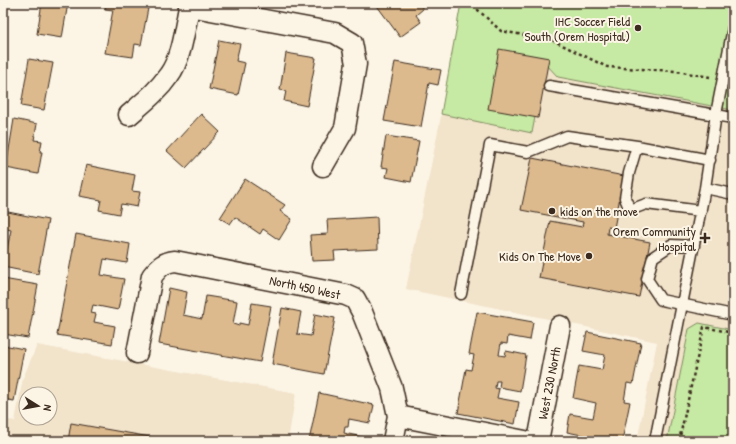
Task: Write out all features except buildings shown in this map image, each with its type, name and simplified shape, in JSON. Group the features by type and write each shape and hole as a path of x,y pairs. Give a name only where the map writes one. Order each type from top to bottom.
{"street":[{"path":"129,115 153,94 170,74 179,53 189,4 335,33 352,43 356,64 345,128 323,166"},
{"name":"North 450 West","path":"137,353 152,276 158,268 166,262 175,261 346,295 355,299 362,312 392,388 398,416"},
{"name":"West 230 North","path":"538,441 560,326"},
{"path":"393,441 398,416 525,441"}],"lane":[{"path":"655,441 701,211 716,114 733,28"},
{"path":"549,86 733,118"},
{"path":"462,294 490,145 528,152 567,136 637,146 710,160"},
{"path":"637,146 629,172 625,198 630,210 646,204 701,211"},
{"path":"705,188 733,194"},
{"path":"694,246 671,245 653,257 647,279 661,300 733,315"}],"path":[{"path":"478,3 478,10 501,31 552,40 607,67 676,71 712,78"},
{"path":"678,441 704,327 733,333"}],"shaded area":[{"path":"461,3 733,3 733,441 637,441 657,342 406,289 452,62 451,54"},
{"path":"37,345 296,393 288,441 3,441 3,419 15,421 18,405 18,426 58,426 58,386 22,386 23,378"}],"green space":[{"path":"461,3 733,3 733,110 558,77 545,63 532,133 441,114"},
{"path":"699,323 733,330 733,441 667,441 689,329"}],"place":[{"name":"IHC Soccer Field South (Orem Hospital)","path":"638,28"},
{"name":"kids on the move","path":"552,211"},
{"name":"Orem Community Hospital","path":"705,238"},
{"name":"Kids On The Move","path":"589,256"}]}
